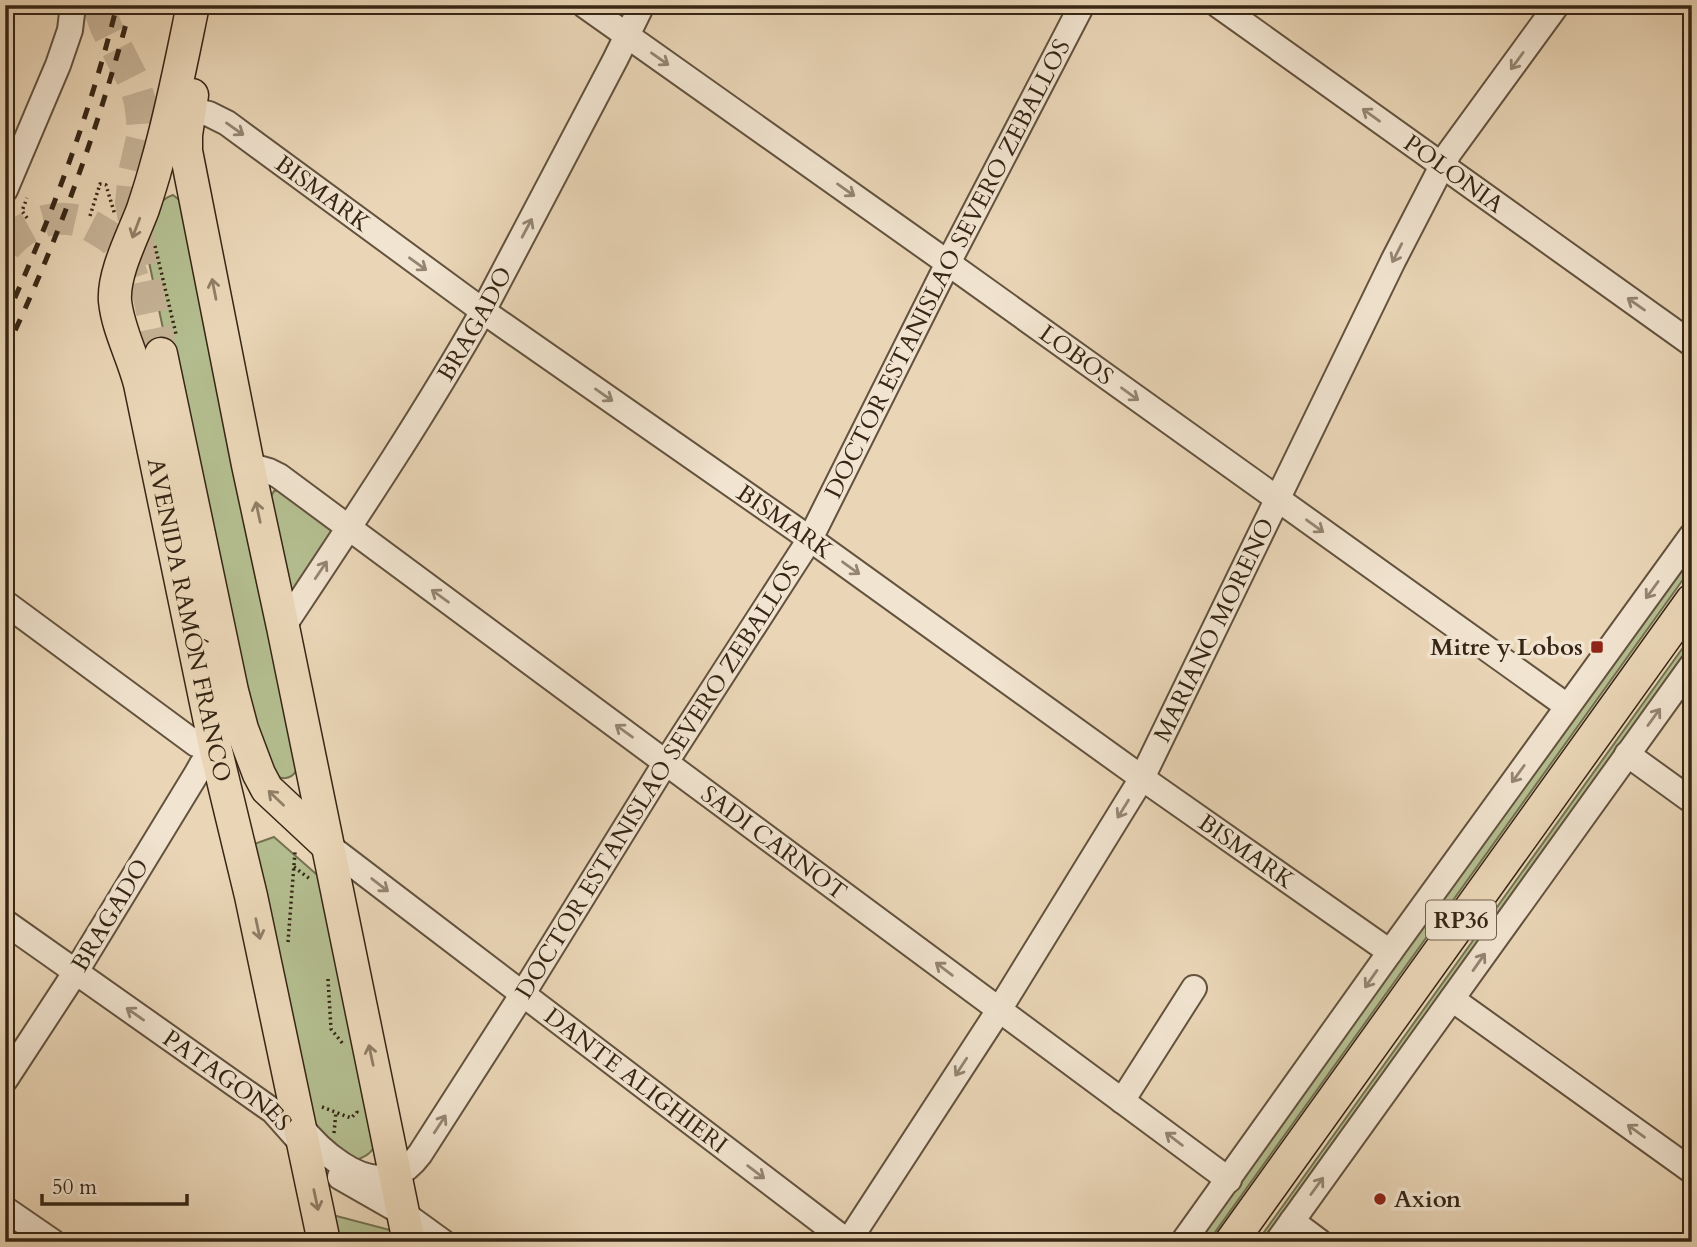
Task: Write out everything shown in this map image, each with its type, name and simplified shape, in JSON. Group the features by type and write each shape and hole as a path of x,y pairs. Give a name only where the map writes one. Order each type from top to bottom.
{"main road":[{"name":"AVENIDA RAMÓN FRANCO","path":"193,5 181,107 186,152 248,466 406,1227"},
{"name":"AVENIDA RAMÓN FRANCO","path":"213,5 181,107 120,270 115,300 140,384 216,751 251,896 324,1242"},
{"path":"251,896 242,802 157,358 242,729 267,789 326,844"},
{"name":"RP36","path":"1231,1242 1692,600"}],"street":[{"path":"5,190 58,65 70,30 73,5"},
{"name":"LOBOS","path":"584,5 1567,706"},
{"name":"BRAGADO","path":"283,627 463,348 642,5"},
{"name":"DOCTOR ESTANISLAO SEVERO ZEBALLOS","path":"396,1175 413,1163 420,1154 810,538 1082,5"},
{"name":"POLONIA","path":"1217,5 1692,344"},
{"name":"MARIANO MORENO","path":"848,1242 999,1010 1142,778 1393,261 1442,166 1557,5"},
{"name":"BISMARK","path":"181,107 209,114 227,123 483,311 810,538 1142,778 1390,952"},
{"name":"SADI CARNOT","path":"248,466 269,471 279,477 1228,1180"},
{"path":"1183,1242 1692,535"},
{"path":"5,603 196,744 216,751"},
{"path":"1277,1242 1692,666"},
{"name":"BRAGADO","path":"5,1080 75,972 202,764 216,751"},
{"path":"1627,754 1692,801"},
{"name":"DANTE ALIGHIERI","path":"326,844 848,1242"},
{"name":"PATAGONES","path":"5,922 263,1104 302,1135 332,1173 406,1227 443,1242"},
{"path":"1122,1101 1194,988"},
{"path":"1452,999 1692,1171"},
{"path":"302,1135 346,1167 371,1177 396,1175"},
{"path":"5,1209 53,1242"},
{"path":"1292,1221 1320,1242"}],"path":[{"path":"90,216 100,184 106,185 117,219"}],"green space":[{"path":"173,195 182,202 300,760 294,774 286,778 272,773 257,749 193,472 144,238 158,206"},
{"path":"282,490 335,528 290,594 270,498 274,491"},
{"path":"1692,553 1692,567 1208,1242 1196,1242"},
{"path":"1692,635 1692,646 1265,1242 1257,1242"},
{"path":"274,837 323,880 375,1144 370,1153 354,1161 312,1124 254,844"},
{"path":"325,1213 394,1231 400,1242 331,1242"}],"tunnel":[{"path":"98,5 134,82 140,102 143,134 134,173 131,203 161,354"},
{"path":"5,248 14,238 34,225 70,219 93,227 111,238 126,260 133,278"}],"railway":[{"path":"5,320 68,165 95,86 117,5"},
{"path":"5,352 43,268 76,182 106,94 131,5"}],"place":[{"name":"Mitre y Lobos","path":"1597,647"},
{"name":"Axion","path":"1380,1199"}]}
